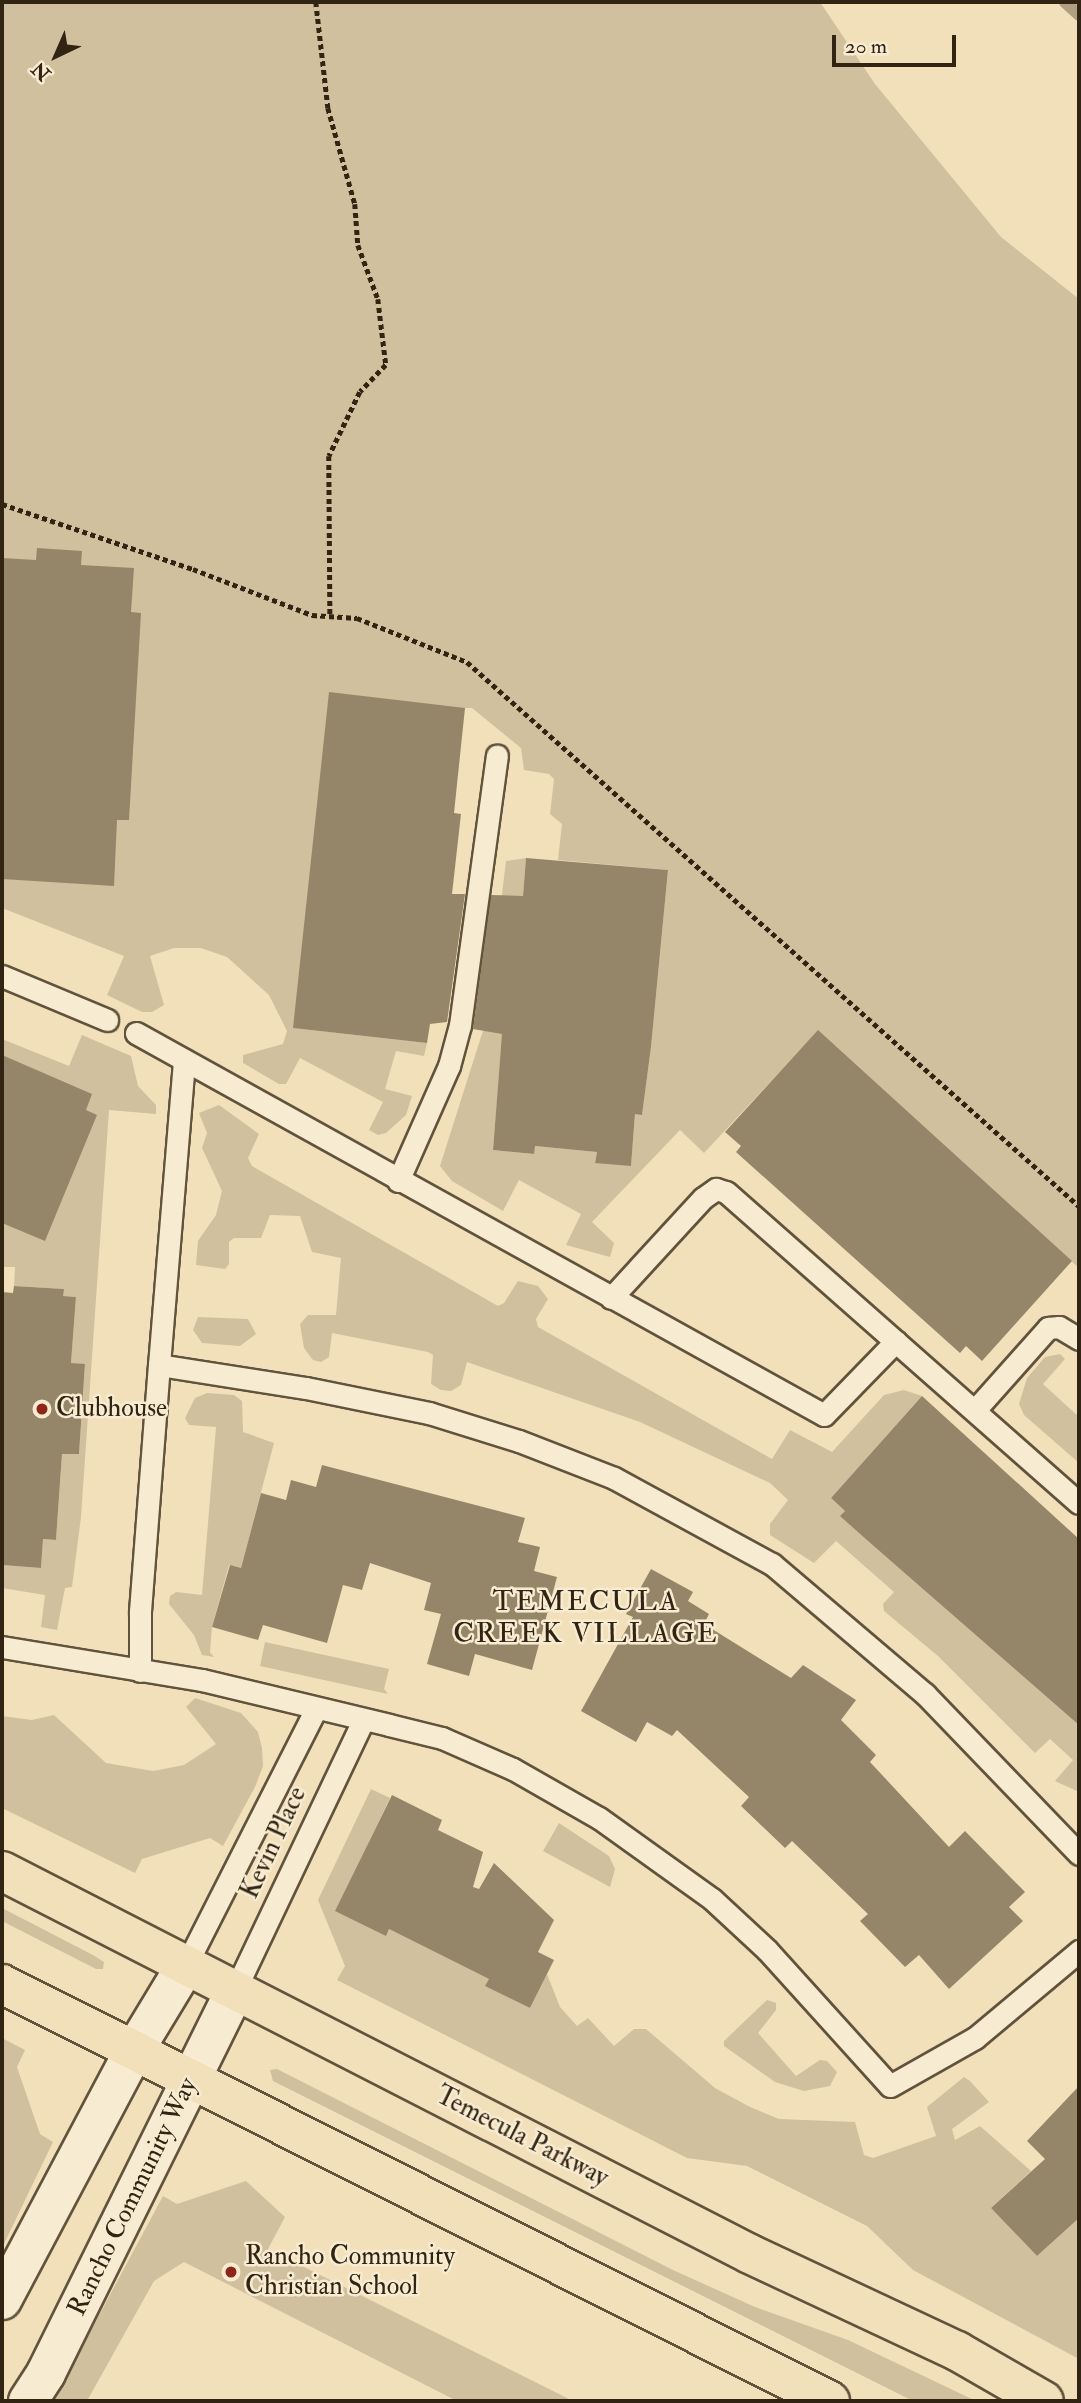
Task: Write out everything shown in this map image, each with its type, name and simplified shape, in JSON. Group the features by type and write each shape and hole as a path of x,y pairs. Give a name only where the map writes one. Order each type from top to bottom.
{"main road":[{"name":"Temecula Parkway","path":"2,1871 750,2254 957,2351 1044,2401"},
{"path":"2,1984 830,2401"}],"street":[{"path":"2,2300 134,2051 186,1965"},
{"name":"Rancho Community Way","path":"28,2401 46,2373 235,1990"}],"lane":[{"path":"398,1181 449,1066 460,1025 497,756"},
{"path":"2,976 107,1020"},
{"path":"136,1032 398,1181 824,1415 896,1341"},
{"path":"140,1671 159,1364 184,1060"},
{"path":"611,1298 716,1189 726,1192 1079,1503"},
{"path":"975,1410 1048,1328 1059,1326 1079,1339"},
{"path":"159,1364 429,1413 614,1478 772,1564 841,1619 925,1694 1079,1854"},
{"path":"2,1647 202,1680 442,1738 513,1769 659,1858 767,1950 890,2086 975,2038 1079,1951"},
{"name":"Kevin Place","path":"186,1965 316,1709"},
{"name":"Kevin Place","path":"235,1990 363,1720"}],"path":[{"path":"316,2 328,108 355,204 358,246 377,299 386,365 360,392 329,456 330,616"},
{"path":"2,504 193,569 312,615 357,618 467,662 1079,1206"}],"shaded area":[{"path":"2,2 820,2 875,84 1001,237 1079,299 1079,1268 818,1031 704,1153 680,1130 592,1222 614,1243 610,1257 566,1245 581,1214 519,1180 503,1211 452,1181 440,1166 487,1018 506,861 526,858 523,896 513,896 513,1034 501,1051 493,1150 533,1154 535,1146 597,1152 595,1162 631,1165 635,1114 642,1114 651,1047 668,870 558,860 562,824 550,814 554,779 549,774 524,770 521,748 472,708 465,708 294,1028 427,1043 424,1056 396,1051 385,1089 412,1096 406,1115 386,1133 378,1135 369,1130 383,1102 300,1058 286,1084 279,1084 243,1063 243,1055 283,1044 287,1031 269,995 227,957 201,948 174,948 150,956 164,1005 152,1012 142,1012 107,995 124,956 2,908"},
{"path":"82,1035 131,1056 138,1086 156,1105 156,1114 109,1110 81,1517 72,1587 65,1588 57,1630 41,1627 45,1595 2,1588 2,1565 41,1568 43,1539 56,1540 62,1454 79,1454 85,1365 71,1363 76,1297 63,1296 63,1289 14,1286 15,1267 2,1267 2,1039 69,1066"},
{"path":"219,1105 259,1134 248,1158 252,1166 498,1306 504,1303 518,1281 538,1286 548,1299 536,1319 538,1327 772,1459 790,1430 832,1452 884,1395 904,1390 922,1396 831,1498 845,1511 841,1516 868,1541 1079,1719 1079,1792 1055,1781 1073,1760 1050,1739 1035,1753 938,1656 884,1611 883,1604 894,1592 836,1541 814,1563 770,1535 770,1524 788,1500 770,1483 640,1422 467,1362 461,1385 451,1391 441,1390 431,1384 433,1355 428,1352 332,1333 329,1357 321,1362 313,1360 304,1348 300,1324 308,1315 336,1315 341,1258 312,1252 300,1216 270,1215 261,1238 234,1238 229,1242 229,1264 225,1269 196,1265 198,1241 216,1215 222,1191 202,1148 207,1133 199,1113"},
{"path":"198,1317 248,1319 256,1334 240,1346 202,1343 193,1330"},
{"path":"1060,1354 1065,1359 1043,1384 1079,1417 1079,1463 1024,1415 1019,1404 1027,1378 1045,1357"},
{"path":"207,1393 234,1395 242,1401 243,1432 274,1443 241,1568 229,1565 212,1627 210,1652 214,1657 202,1655 194,1635 169,1604 170,1596 176,1592 202,1595 216,1427 189,1425 185,1418 195,1398"},
{"path":"265,1642 389,1669 384,1689 388,1694 260,1666"},
{"path":"195,1698 241,1713 258,1732 262,1748 263,1766 255,1787 223,1846 210,1838 142,1859 135,1873 2,1808 2,1716 32,1720 54,1715 106,1763 153,1771 184,1765 216,1744 186,1707"},
{"path":"371,1789 390,1798 336,1911 386,1935 389,1929 489,1979 486,1986 530,2008 547,1974 560,2007 577,2026 588,2018 614,2046 634,2029 646,2029 715,2088 779,2119 855,2122 864,2155 873,2158 936,2136 927,2107 964,2077 970,2081 989,2102 952,2129 955,2140 980,2126 1031,2171 991,2208 1037,2256 1079,2218 1079,2359 913,2270 867,2226 747,2166 687,2158 337,1980 345,1966 318,1900"},
{"path":"559,1823 609,1856 615,1869 610,1887 543,1851"},
{"path":"2,1908 93,1955 104,1962 103,1969 96,1969 2,1921"},
{"path":"767,2000 776,2003 776,2010 758,2033 796,2076 820,2060 827,2061 837,2072 830,2086 804,2091 775,2082 724,2046 724,2041"},
{"path":"2,2038 25,2050 17,2067 40,2134 53,2142 2,2248"},
{"path":"277,2069 673,2270 755,2307 848,2340 976,2401 913,2401 273,2081 270,2070"},
{"path":"246,2181 285,2217 268,2249 573,2401 457,2401 184,2262 154,2281 87,2401 53,2401 163,2196 177,2204"}],"building":[{"path":"37,548 82,551 81,565 134,568 131,612 141,613 129,820 117,820 114,886 2,879 2,558 36,560"},
{"path":"329,692 465,708 454,813 461,814 452,894 465,894 447,1022 430,1024 427,1043 293,1028"},
{"path":"526,858 668,870 651,1047 642,1115 635,1114 631,1166 595,1163 597,1152 535,1146 534,1154 493,1150 502,1034 473,1029 491,895 523,896"},
{"path":"818,1030 1072,1261 982,1361 966,1346 960,1353 736,1152 741,1146 725,1132"},
{"path":"2,1055 92,1094 86,1110 97,1115 45,1241 2,1223"},
{"name":"Clubhouse","path":"14,1286 64,1289 63,1296 76,1297 71,1363 85,1364 79,1454 62,1454 56,1540 43,1539 41,1568 2,1565 2,1292 13,1293"},
{"path":"922,1396 1079,1539 1079,1725 840,1516 845,1511 831,1498"},
{"path":"322,1465 525,1518 518,1542 540,1547 534,1571 557,1577 532,1670 475,1654 469,1676 427,1664 441,1614 424,1610 431,1583 370,1563 362,1590 343,1585 327,1643 263,1625 258,1640 212,1627 230,1565 241,1568 261,1493 286,1500 291,1480 316,1487"},
{"path":"651,1569 693,1592 688,1601 709,1614 704,1624 791,1678 803,1665 856,1700 841,1720 876,1755 870,1762 949,1847 965,1831 1025,1892 1009,1907 1023,1921 949,1989 919,1955 905,1967 860,1921 868,1914 792,1841 785,1848 741,1806 749,1797 677,1730 672,1736 647,1722 636,1742 581,1711 633,1617 626,1614"},
{"path":"392,1795 442,1820 438,1830 483,1852 473,1887 479,1889 494,1863 554,1920 538,1952 554,1960 530,2008 485,1986 489,1979 389,1929 386,1936 335,1911"},
{"path":"1079,2086 1079,2218 1037,2256 991,2208 1045,2159 1027,2141"}],"waterway":[{"path":"1065,2 1079,15"}],"place":[{"name":"Clubhouse","path":"42,1409"},
{"name":"Rancho Community Christian School","path":"231,2272"}],"district":[{"name":"TEMECULA CREEK VILLAGE","path":"586,1618"}]}
